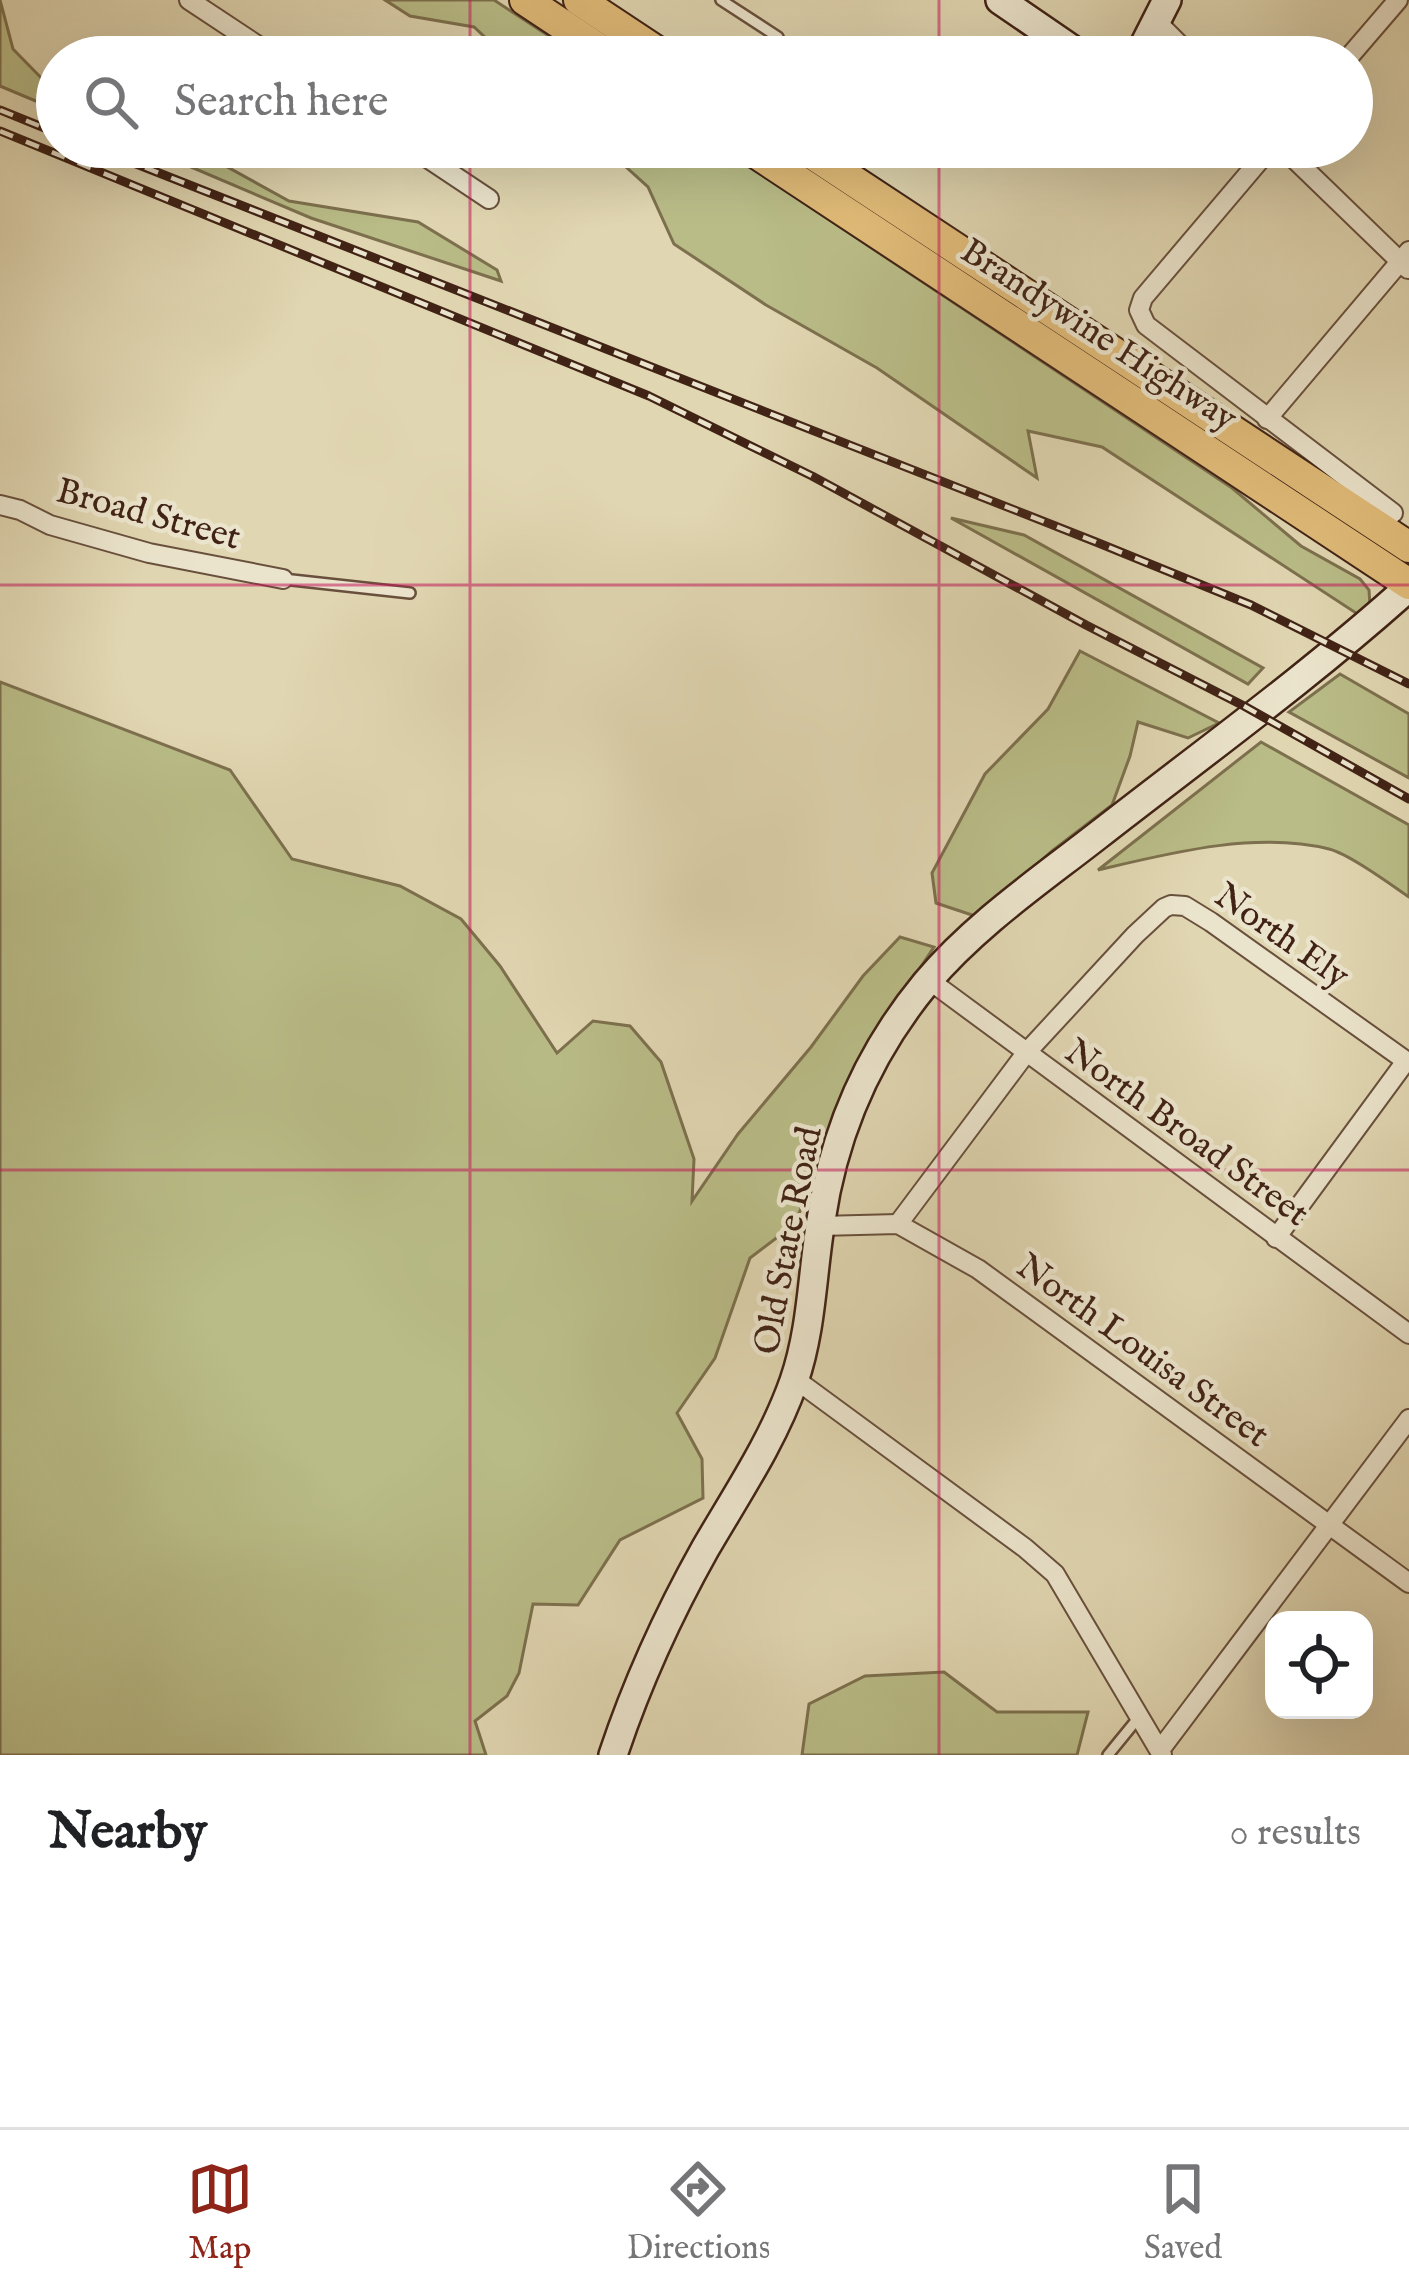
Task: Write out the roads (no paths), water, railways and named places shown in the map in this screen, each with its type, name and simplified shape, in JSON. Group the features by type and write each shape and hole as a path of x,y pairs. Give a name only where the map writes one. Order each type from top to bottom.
{"main road":[{"path":"525,0 579,36"},
{"path":"578,0 633,36"},
{"name":"Brandywine Highway","path":"780,168 1409,586"},
{"name":"Brandywine Highway","path":"834,168 1409,547"}],"street":[{"path":"189,0 243,36"},
{"path":"1000,0 1052,36"},
{"path":"1366,36 1398,0"},
{"path":"1161,10 1178,36"},
{"path":"442,168 489,199"},
{"path":"1253,168 1143,298 1139,310 1146,325 1393,513"},
{"path":"1268,419 1406,261 1305,168"},
{"name":"Broad Street","path":"0,505 148,553 283,579"},
{"name":"Old State Road","path":"613,1755 655,1644 762,1453 795,1379 807,1334 820,1226 835,1153 862,1081 897,1022 970,936 1312,671 1409,586"},
{"name":"North Ely","path":"1026,1053 1136,935 1171,905 1185,907 1211,922 1407,1062"},
{"name":"North Broad Street","path":"929,980 1409,1334"},
{"path":"820,1226 898,1224 1026,1053"},
{"path":"1276,1238 1407,1062"},
{"name":"North Louisa Street","path":"898,1224 978,1269 1409,1583"},
{"path":"795,1379 1055,1574 1161,1753 1409,1419"}],"lane":[{"path":"721,0 776,36"},
{"path":"283,579 410,593"},
{"path":"1108,1755 1140,1716"}],"railway":[{"path":"0,110 36,125"},
{"path":"0,131 36,146"},
{"path":"91,168 649,396 812,476 1409,799"},
{"path":"146,168 1251,605 1409,684"}]}
